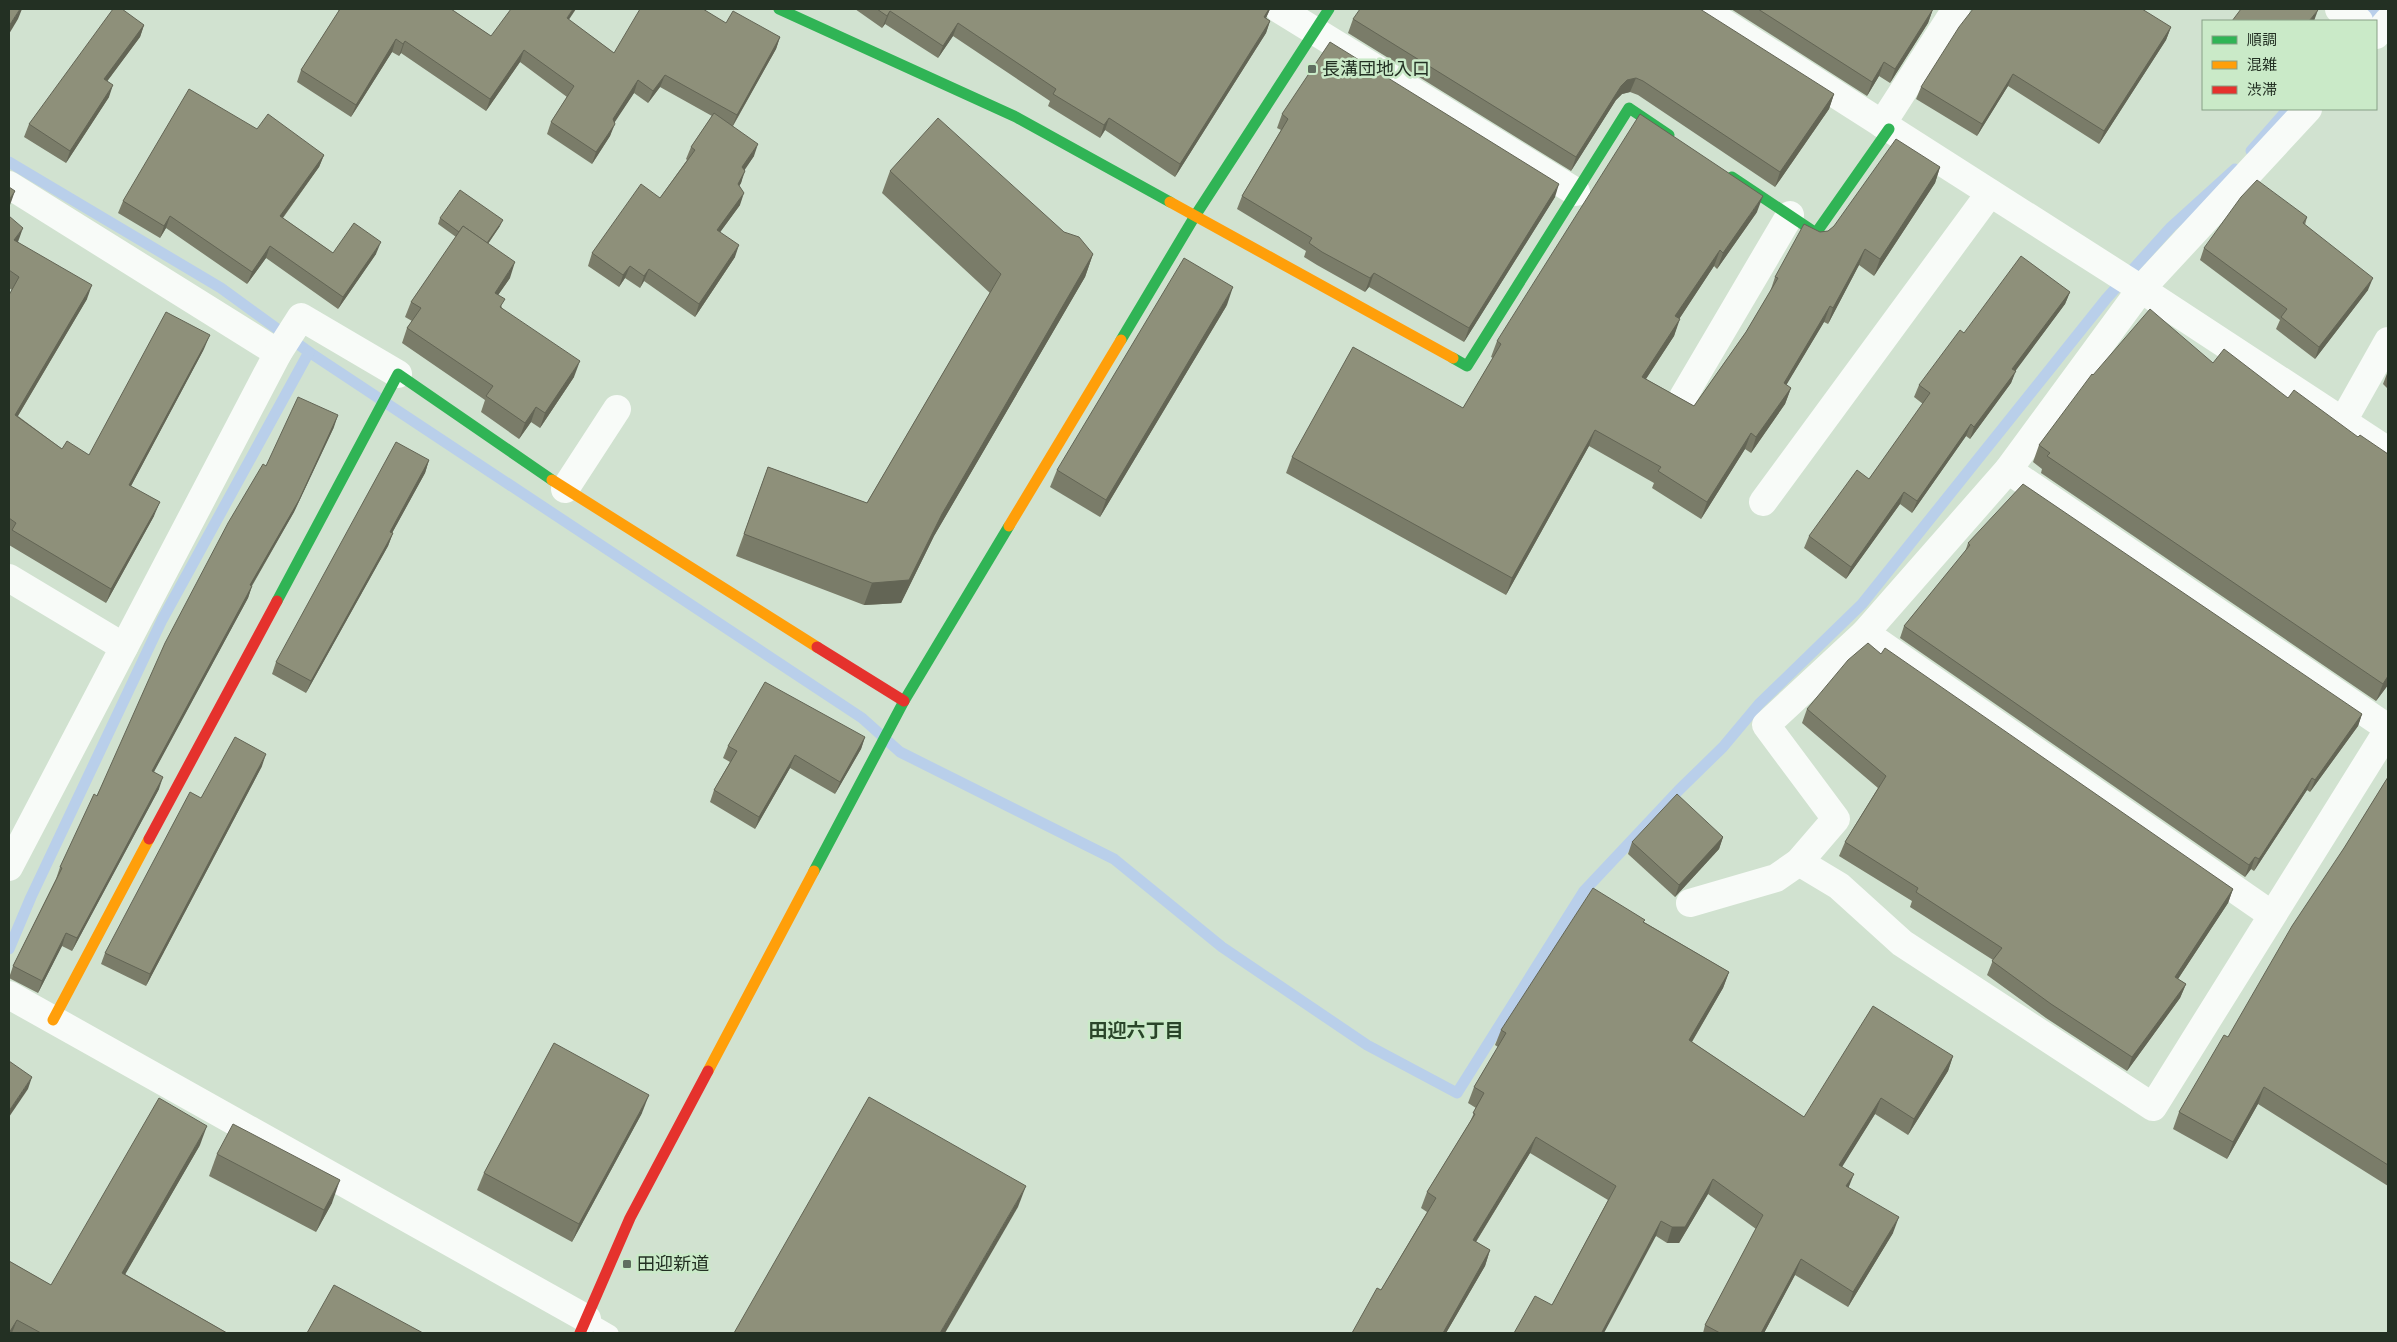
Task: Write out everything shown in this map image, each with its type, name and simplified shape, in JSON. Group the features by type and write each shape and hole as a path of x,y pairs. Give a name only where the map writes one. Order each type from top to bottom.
{"street":[{"path":"1279,9 1322,19 1576,192"},
{"path":"1702,9 2141,289 2388,451"},
{"path":"1726,172 1816,233 1886,126 1956,9"},
{"path":"795,12 1016,117 1467,366 1629,108 1677,140"},
{"path":"9,996 584,1326 630,1218 904,701 1195,216 1322,19"},
{"path":"1690,903 1776,878 1799,862 1836,819 1766,725 1865,633 2008,470 2141,289 2307,110"},
{"path":"9,185 278,353"},
{"path":"1763,502 1990,193"},
{"path":"1683,398 1790,215"},
{"path":"9,867 278,353 301,317 398,374 564,489 904,701"},
{"path":"2343,421 2388,341"},
{"path":"53,1020 398,374"},
{"path":"564,489 617,409"},
{"path":"1799,862 1839,886 1902,942 2153,1107 2388,729 2008,470"},
{"path":"9,578 124,648"},
{"path":"1865,633 2272,915"}],"lane":[{"path":"584,1326 611,1333"}],"building":[{"path":"9,9 20,9 9,26"},
{"path":"113,9 122,9 144,25 104,79 113,85 70,151 29,124"},
{"path":"340,9 451,9 491,36 511,9 573,9 567,18 614,53 640,9 703,9 726,23 733,11 780,37 737,115 665,75 653,91 638,80 613,119 615,124 596,152 551,122 574,86 524,50 490,99 405,41 403,44 396,39 356,105 301,70"},
{"path":"877,9 1269,9 1264,17 1270,21 1180,164 1109,118 1104,125 1053,94 1056,89 958,23 943,46 890,11 887,16"},
{"path":"1360,9 1700,9 1834,94 1780,172 1636,78 1627,80 1621,86 1576,157 1353,19"},
{"path":"1758,9 1933,9 1895,69 1884,62 1872,82"},
{"path":"1973,9 2142,9 2171,27 2104,131 2013,74 1982,124 1921,87 1959,27"},
{"path":"2241,9 2318,10 2310,20 2233,20"},
{"path":"1330,42 1559,184 1469,328 1374,273 1370,278 1322,252 1309,243 1312,238 1242,196 1288,119 1282,114"},
{"path":"189,89 257,129 268,114 324,155 280,216 333,253 354,223 381,242 343,297 270,246 252,272 170,216 164,226 123,201"},
{"path":"714,113 758,144 742,167 745,171 738,184 744,193 717,230 739,245 699,304 649,269 644,276 630,266 623,275 592,253 641,184 660,198 695,150 691,147"},
{"path":"1640,114 1763,196 1723,253 1720,250 1675,316 1680,319 1642,377 1694,406 1746,332 1778,278 1775,277 1804,224 1820,232 1828,231 1834,226 1896,139 1940,167 1880,259 1865,249 1833,308 1830,306 1784,383 1791,388 1756,437 1751,433 1707,502 1658,471 1661,467 1595,430 1512,578 1292,457 1353,347 1463,408 1501,344 1497,341"},
{"path":"938,118 1064,232 1079,237 1093,254 942,514 909,580 872,583 744,534 768,467 867,503 1001,274 890,171"},
{"path":"2257,180 2307,217 2303,223 2373,278 2319,347 2281,317 2287,309 2204,248 2241,197"},
{"path":"9,187 15,191 9,200"},
{"path":"460,190 503,220 487,243 463,226 459,232 440,218"},
{"path":"9,216 23,228 14,240 92,285 15,415 62,449 67,441 89,455 166,312 210,335 129,485 160,502 111,589 12,530 16,523 9,518 9,295 19,277 9,270"},
{"path":"463,226 515,262 495,293 505,299 500,307 580,361 545,413 536,407 525,423 486,396 493,386 407,328 421,308 411,302"},
{"path":"2021,256 2070,292 2012,369 2016,371 1974,427 1971,424 1917,501 1904,492 1851,567 1809,536 1857,470 1869,479 1930,393 1919,385 1960,330 1964,333"},
{"path":"1184,258 1233,287 1106,500 1057,470"},
{"path":"2150,309 2213,363 2224,349 2288,398 2294,390 2358,437 2360,435 2388,454 2388,676 2383,684 2047,456 2050,453 2039,445 2092,374"},
{"path":"298,397 338,415 299,500 250,585 252,586 152,771 163,777 77,938 66,933 42,981 13,966 62,868 60,867 94,794 97,796 165,643 228,523 263,464 266,466"},
{"path":"396,442 429,460 390,532 393,533 311,681 276,662"},
{"path":"2023,484 2362,714 2315,780 2312,778 2259,859 2255,857 2249,865 1904,626 1970,545 1968,543"},
{"path":"1868,643 1881,654 1885,648 2233,889 2175,977 2186,984 2132,1057 2051,1004 1992,961 2002,948 1916,892 1918,888 1845,842 1886,776 1807,709 1848,660"},
{"path":"765,682 865,737 840,782 795,755 759,817 714,790 737,751 728,746"},
{"path":"235,737 266,754 150,974 105,953 190,792 201,798"},
{"path":"2388,777 2388,1165 2264,1087 2233,1142 2179,1112 2224,1035 2228,1037 2292,926"},
{"path":"1677,794 1723,837 1679,885 1632,842"},
{"path":"1593,888 1645,920 1643,922 1729,972 1689,1040 1804,1117 1873,1006 1953,1056 1914,1119 1881,1098 1839,1165 1854,1174 1846,1186 1899,1217 1853,1292 1801,1259 1761,1333 1720,1333 1705,1325 1763,1215 1713,1179 1685,1227 1672,1227 1661,1221 1603,1333 1514,1333 1535,1296 1552,1305 1616,1186 1536,1137 1473,1240 1490,1250 1443,1333 1352,1333 1377,1288 1381,1290 1436,1198 1427,1192 1475,1114 1473,1113 1484,1093 1474,1087 1506,1033 1501,1030"},
{"path":"554,1043 649,1095 579,1224 484,1173"},
{"path":"9,1061 32,1077 9,1111"},
{"path":"869,1097 1026,1186 940,1333 734,1333"},
{"path":"159,1098 207,1126 122,1273 227,1333 41,1333 17,1320 9,1333 9,1261 51,1285"},
{"path":"233,1124 340,1180 324,1210 217,1154"},
{"path":"334,1285 423,1333 307,1333"}],"waterway":[{"path":"2365,20 2375,9"},
{"path":"2251,151 2287,110"},
{"path":"9,162 221,288 309,352 862,718 900,752 1114,859 1222,947 1367,1045 1457,1093 1584,891 1679,790 1723,747 1759,704 1862,604 2106,299 2171,227 2235,169"},
{"path":"9,949 31,897 162,620 309,352"}],"traffic: fast":[{"path":"779,9 1016,117 1170,202"},
{"path":"1121,340 1195,216 1329,9"},
{"path":"1453,358 1467,366 1629,108 1669,135"},
{"path":"1732,177 1816,233 1889,129"},
{"path":"277,601 398,374 552,480"},
{"path":"814,871 904,701 1009,526"}],"traffic: slow":[{"path":"1170,202 1453,358"},
{"path":"1009,526 1121,340"},
{"path":"552,480 817,647"},
{"path":"53,1020 149,839"},
{"path":"708,1071 814,871"}],"traffic: jam":[{"path":"149,839 277,601"},
{"path":"817,647 904,701"},
{"path":"580,1333 630,1218 708,1071"}],"place":[{"name":"長溝団地入口","path":"1312,69"},
{"name":"田迎新道","path":"627,1264"}],"district":[{"name":"田迎六丁目","path":"1136,1030"}]}
